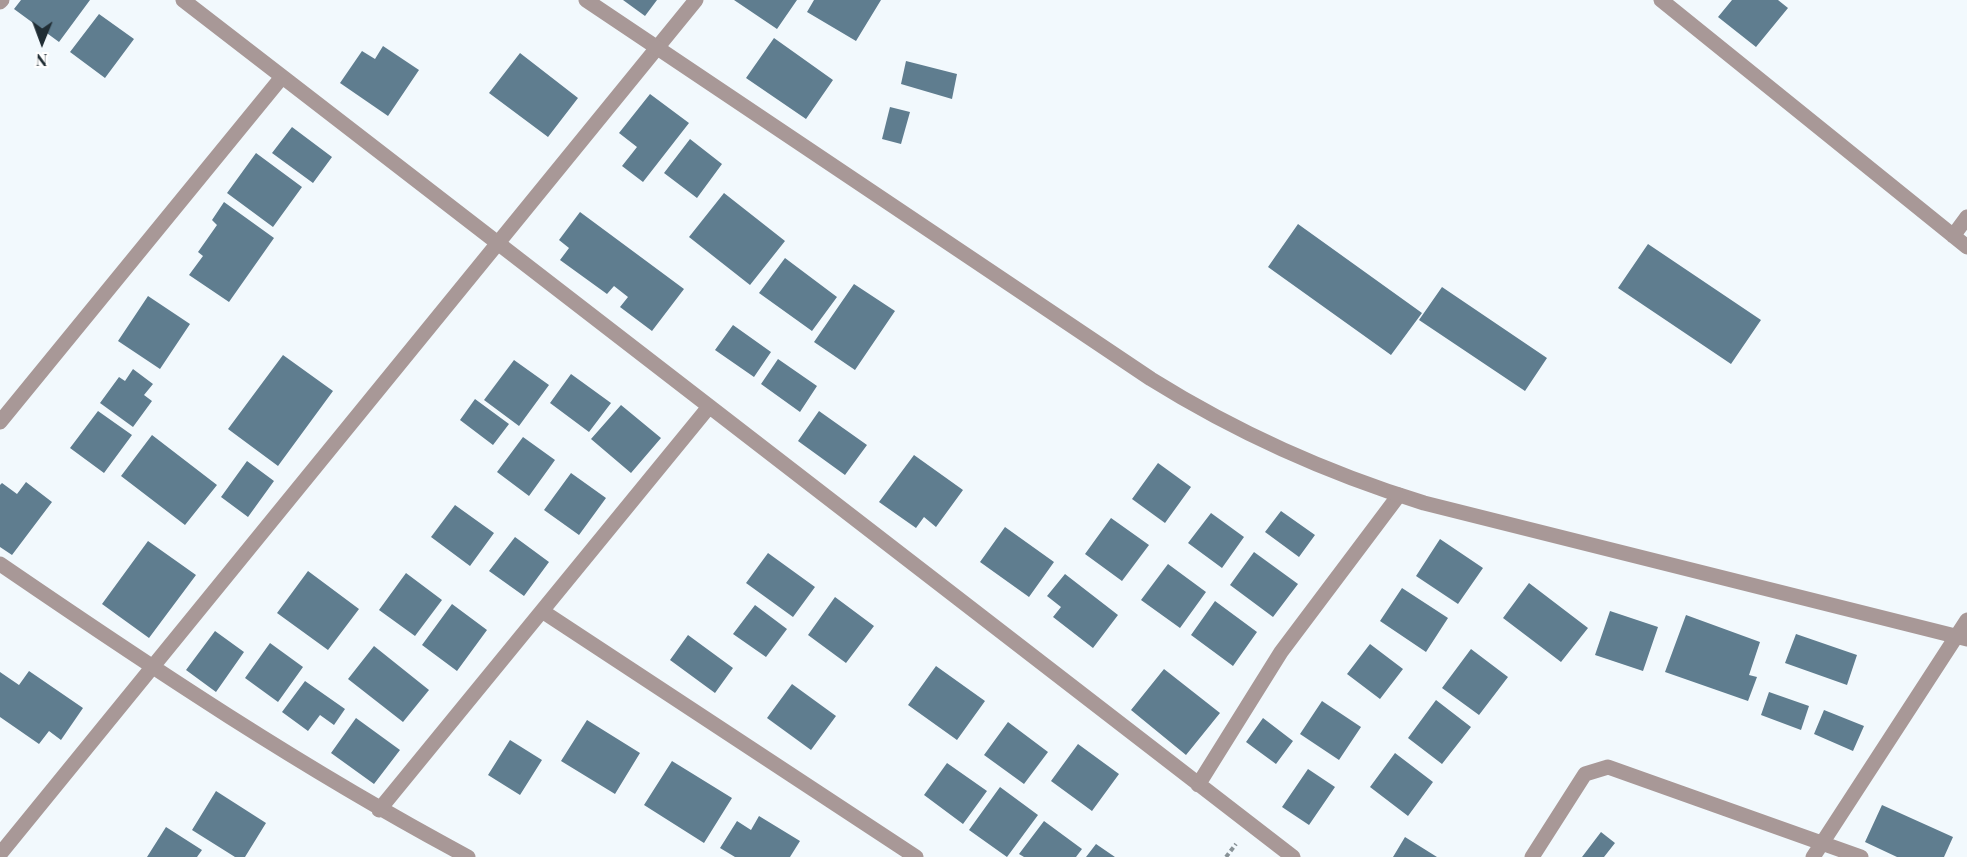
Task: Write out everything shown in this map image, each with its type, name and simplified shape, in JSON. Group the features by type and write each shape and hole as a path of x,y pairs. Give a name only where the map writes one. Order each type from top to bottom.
{"street":[{"path":"183,0 708,408 1293,857"},
{"path":"586,0 1200,410 1248,435 1363,483 1399,495 1961,637"},
{"path":"0,854 696,0"},
{"path":"1661,0 1967,247"},
{"path":"0,422 282,77"},
{"path":"1953,236 1967,217"},
{"path":"379,810 708,408"},
{"path":"1198,784 1281,652 1399,495"},
{"path":"0,564 152,669 379,810 468,857"},
{"path":"542,611 916,857"},
{"path":"1813,857 1961,637 1967,620"},
{"path":"1532,857 1585,774 1608,767 1861,857"}],"building":[{"path":"21,0 90,0 59,42 14,9"},
{"path":"623,0 657,0 645,16"},
{"path":"734,0 797,0 777,29"},
{"path":"814,0 881,0 856,41 807,12"},
{"path":"1732,0 1778,0 1788,8 1756,47 1718,17"},
{"path":"99,14 134,39 105,78 70,52"},
{"path":"774,38 833,80 806,119 746,78"},
{"path":"383,46 419,70 388,116 340,83 362,51 375,59"},
{"path":"520,53 578,98 548,137 489,93"},
{"path":"906,61 957,74 952,99 901,84"},
{"path":"650,94 689,123 643,182 622,166 637,147 619,133"},
{"path":"890,107 910,112 901,144 882,139"},
{"path":"292,127 332,157 313,183 272,153"},
{"path":"690,139 722,164 697,198 664,173"},
{"path":"256,153 302,187 273,227 227,193"},
{"path":"724,193 785,241 750,285 689,237"},
{"path":"224,202 274,238 229,302 189,275 203,256 198,252 217,225 212,220"},
{"path":"580,212 684,289 652,331 620,307 628,297 614,286 607,294 560,260 569,248 559,240"},
{"path":"1298,224 1422,313 1391,355 1268,267"},
{"path":"1648,244 1761,320 1731,364 1618,288"},
{"path":"785,258 837,297 812,331 759,293"},
{"path":"854,284 895,311 855,370 814,342"},
{"path":"1442,287 1547,358 1525,391 1419,320"},
{"path":"148,296 190,324 160,369 118,341"},
{"path":"733,325 771,352 754,377 715,350"},
{"path":"283,355 333,391 278,466 228,429"},
{"path":"778,359 817,386 800,412 761,384"},
{"path":"514,360 549,385 519,426 484,400"},
{"path":"133,369 153,384 144,395 152,401 133,427 100,403 119,377 125,381"},
{"path":"571,374 611,403 589,432 550,403"},
{"path":"475,399 509,424 493,445 460,420"},
{"path":"621,405 661,438 631,473 591,439"},
{"path":"98,411 132,435 104,473 70,448"},
{"path":"819,411 867,445 845,475 798,441"},
{"path":"152,435 217,485 185,525 121,476"},
{"path":"523,437 555,460 529,496 497,472"},
{"path":"914,455 963,490 936,527 924,517 916,528 879,502"},
{"path":"247,461 274,481 248,517 221,497"},
{"path":"1158,463 1191,487 1165,523 1132,499"},
{"path":"571,473 606,498 579,535 544,510"},
{"path":"26,482 52,502 12,555 0,547 0,485 2,483 17,494"},
{"path":"455,505 494,533 470,566 431,537"},
{"path":"1281,511 1315,535 1299,557 1265,532"},
{"path":"1211,513 1244,537 1222,568 1188,543"},
{"path":"1111,518 1149,545 1122,581 1085,554"},
{"path":"1005,527 1054,562 1029,597 980,562"},
{"path":"515,537 549,562 524,596 489,571"},
{"path":"1440,539 1483,568 1458,604 1416,576"},
{"path":"148,541 196,575 149,638 102,604"},
{"path":"1254,552 1298,584 1273,617 1230,585"},
{"path":"768,553 815,587 793,617 746,583"},
{"path":"1168,564 1206,592 1180,628 1141,600"},
{"path":"308,571 359,609 328,650 277,613"},
{"path":"406,573 442,600 415,636 379,610"},
{"path":"1065,574 1118,615 1093,648 1053,617 1061,607 1047,596"},
{"path":"1529,583 1588,628 1561,662 1503,618"},
{"path":"1402,588 1448,618 1426,652 1380,621"},
{"path":"835,597 874,626 846,663 808,635"},
{"path":"1215,601 1257,632 1233,666 1191,635"},
{"path":"452,604 487,630 457,671 422,645"},
{"path":"755,605 787,629 766,657 733,634"},
{"path":"1610,611 1658,627 1643,671 1595,655"},
{"path":"1686,615 1760,642 1749,675 1757,677 1748,701 1665,672"},
{"path":"215,631 244,652 216,692 186,670"},
{"path":"1796,634 1857,655 1847,685 1785,663"},
{"path":"688,635 733,668 715,693 670,660"},
{"path":"270,643 303,667 278,702 245,678"},
{"path":"1370,644 1403,669 1380,699 1347,674"},
{"path":"374,646 429,690 403,722 348,679"},
{"path":"1471,649 1508,677 1479,715 1442,688"},
{"path":"936,666 985,701 957,740 908,705"},
{"path":"1164,669 1220,713 1186,755 1131,710"},
{"path":"29,671 83,708 61,740 49,731 39,744 0,717 0,672 19,685"},
{"path":"305,681 345,709 334,725 320,715 308,731 282,712"},
{"path":"792,684 836,716 811,750 767,718"},
{"path":"1769,692 1809,706 1801,730 1761,715"},
{"path":"1436,700 1471,727 1442,764 1408,738"},
{"path":"1322,701 1361,727 1339,760 1300,734"},
{"path":"1824,710 1864,726 1853,751 1814,734"},
{"path":"356,718 400,750 374,784 331,753"},
{"path":"1263,718 1293,741 1276,764 1246,742"},
{"path":"587,720 640,753 615,794 561,761"},
{"path":"1008,722 1048,752 1024,784 984,755"},
{"path":"510,740 542,760 520,795 488,775"},
{"path":"1078,744 1119,774 1092,811 1051,781"},
{"path":"1395,753 1433,782 1408,816 1370,787"},
{"path":"672,761 732,798 704,843 644,805"},
{"path":"947,763 987,791 963,824 924,795"},
{"path":"1308,769 1335,787 1309,825 1282,807"},
{"path":"1000,787 1038,815 1007,857 969,830"},
{"path":"216,791 266,823 245,857 235,857 192,830"},
{"path":"1882,805 1953,837 1944,857 1897,857 1865,842"},
{"path":"759,816 800,841 790,857 735,857 720,848 737,821 751,830"},
{"path":"1044,821 1082,849 1076,857 1024,857 1019,854"},
{"path":"166,827 202,850 197,857 147,857"},
{"path":"1601,832 1615,843 1604,857 1582,857"},
{"path":"1405,837 1437,857 1393,857"},
{"path":"1096,844 1115,857 1086,857"}]}
